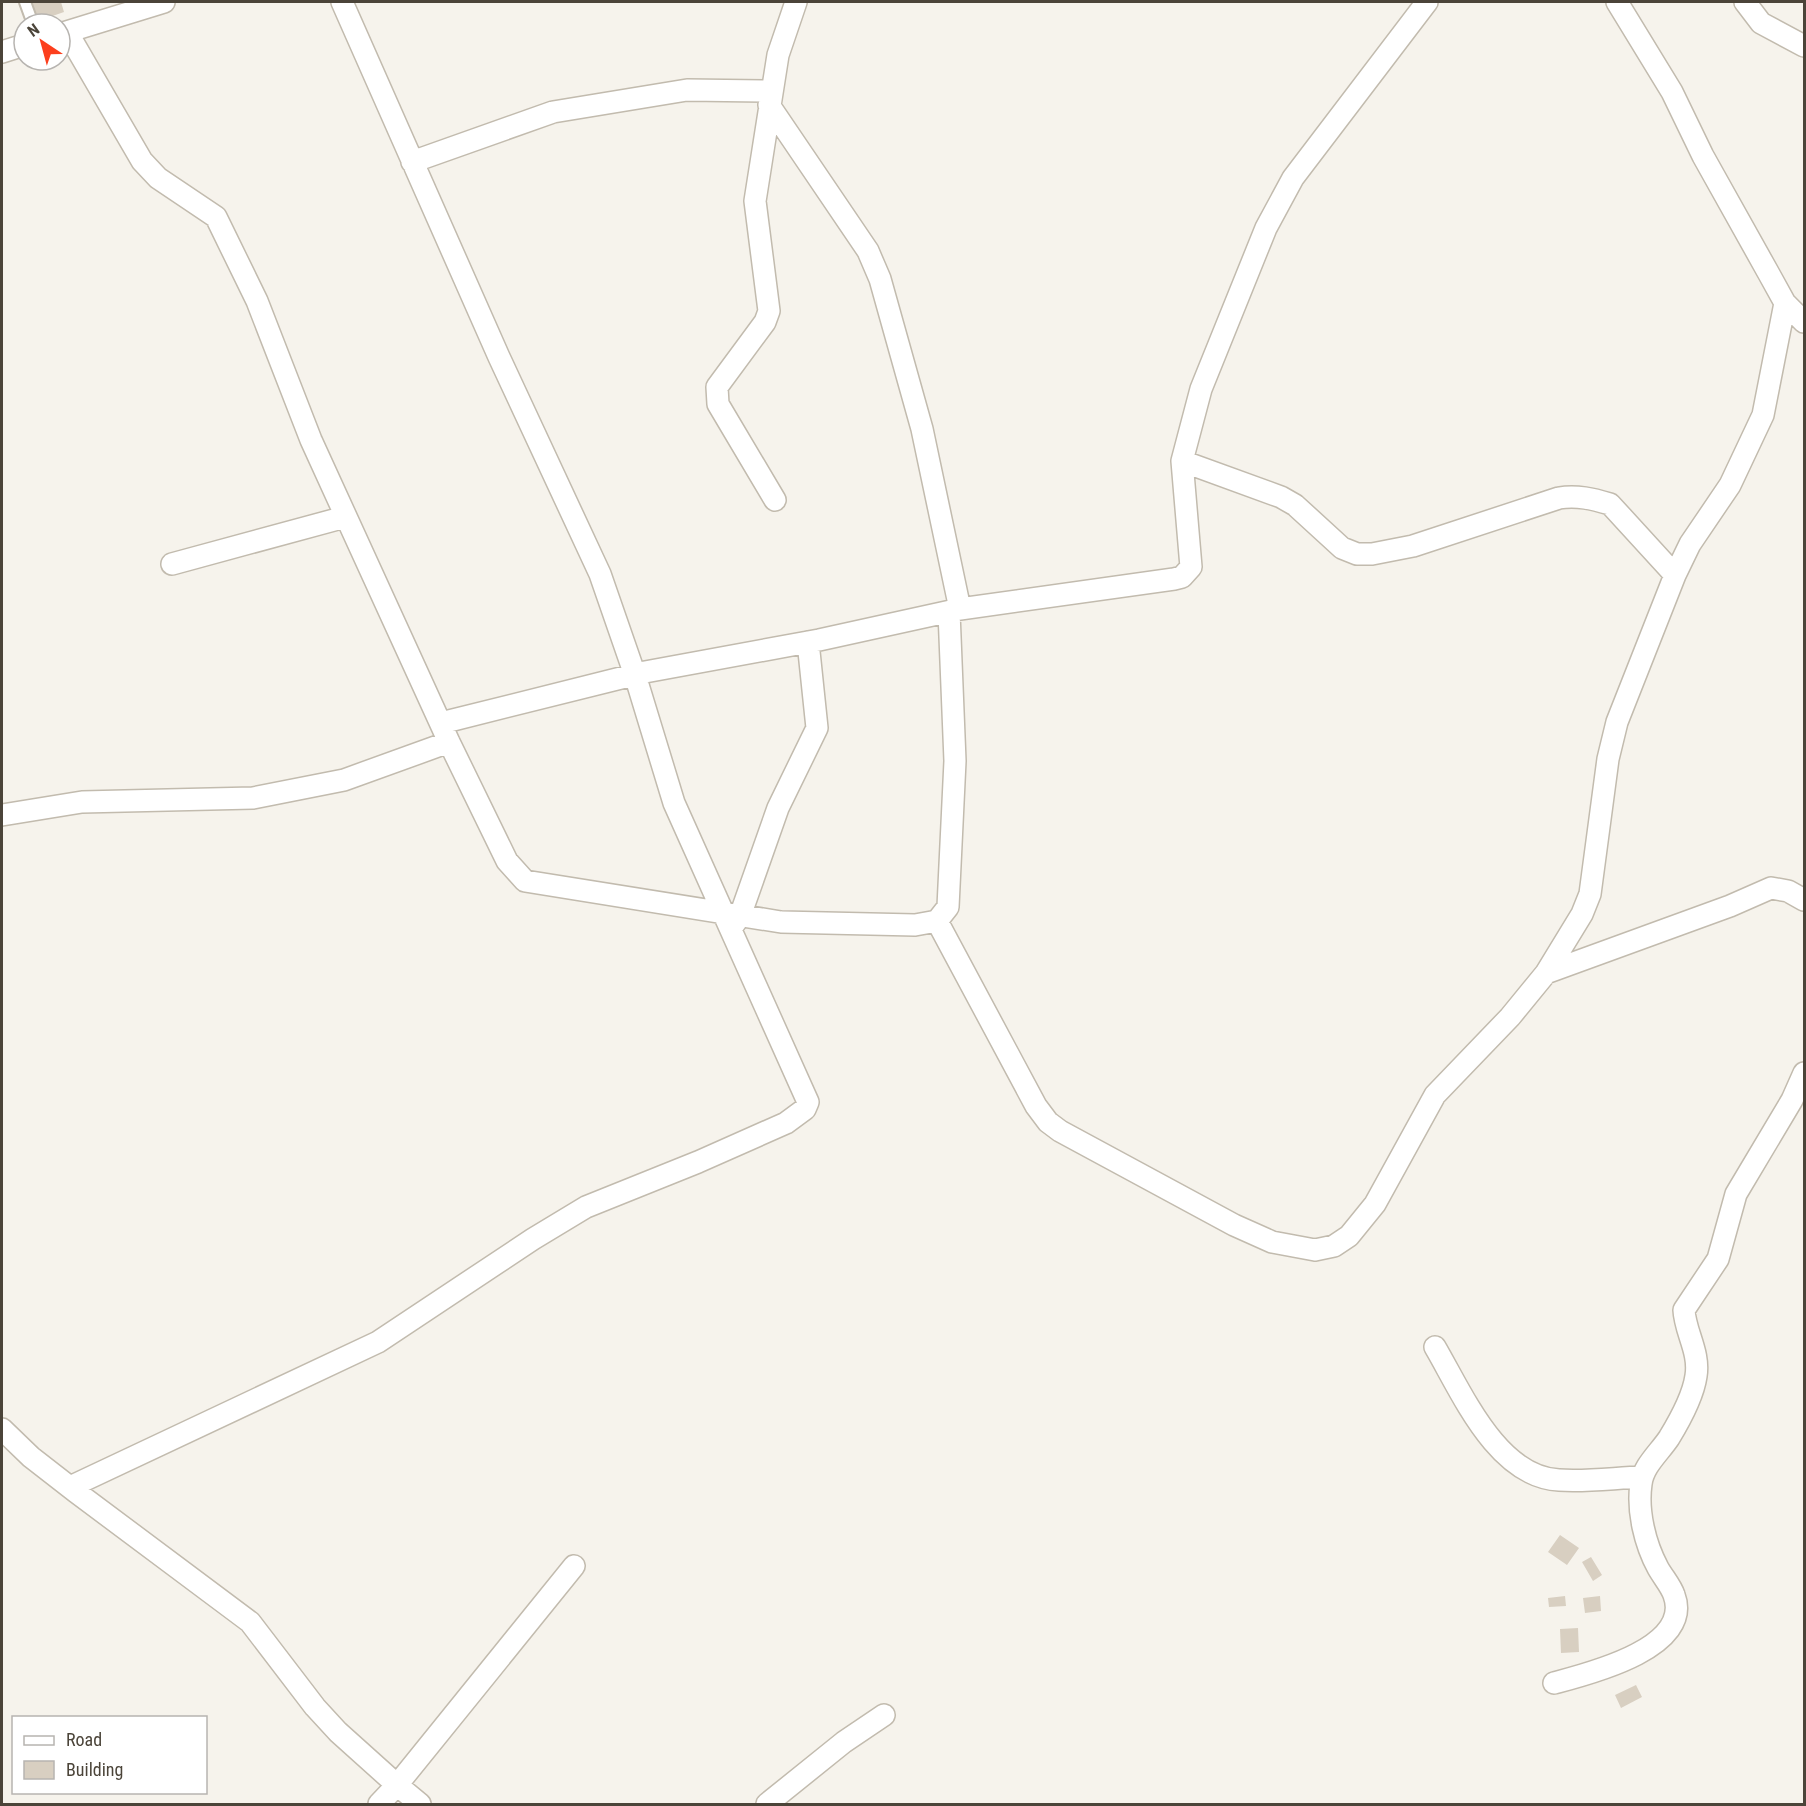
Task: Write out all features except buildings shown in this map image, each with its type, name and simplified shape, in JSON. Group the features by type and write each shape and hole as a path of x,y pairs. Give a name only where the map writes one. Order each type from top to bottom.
{"street":[{"path":"72,28 106,10 164,2"},
{"path":"70,1487 378,1342 533,1239 586,1208 786,1123 805,1109 808,1102 731,920 674,802 635,675 600,574 412,162 342,2"},
{"path":"776,500 718,404 716,394 717,387 765,322 769,311 755,201 778,56 796,2"},
{"path":"2,815 82,802 253,798 344,780 445,732 635,675 955,611 1174,579 1188,573 1191,567 1182,461 1201,389 1266,228 1293,178 1427,2"},
{"path":"1617,2 1672,92 1703,156 1785,303 1804,322"},
{"path":"1745,2 1761,22 1804,46"},
{"path":"72,48 142,161 158,178 216,217 257,301 311,440 345,517 445,732 507,861 525,881 731,920 915,925 937,921 948,907 955,761 955,611 922,429 880,279 868,251 770,98"},
{"path":"412,162 553,111 687,90 770,98"},
{"path":"937,921 1036,1106 1048,1122 1060,1131 1234,1225 1272,1242 1315,1250 1334,1246 1349,1236 1376,1204 1435,1095 1510,1017 1546,973 1582,914 1590,894 1608,759 1617,722 1675,575 1690,544 1730,485 1763,416 1785,303"},
{"path":"1182,461 1281,497 1295,505 1330,540 1357,554 1372,555 1413,546 1559,498 1572,496 1598,500 1610,504 1675,575"},
{"path":"172,564 345,517"},
{"path":"731,920 778,808 817,728 808,642"},
{"path":"1546,973 1730,906 1771,888 1788,891 1804,900"},
{"path":"1554,1683 1606,1669 1632,1658 1662,1635 1672,1622 1677,1608 1674,1595 1646,1540 1639,1493 1642,1477 1669,1437 1689,1399 1696,1378 1698,1364 1684,1310 1718,1259 1736,1194 1792,1100 1804,1073"},
{"path":"1435,1347 1488,1435 1500,1451 1525,1469 1557,1480 1642,1477"},
{"path":"2,1429 70,1487 250,1623 315,1707 420,1804"},
{"path":"379,1804 397,1785 574,1566"},
{"path":"767,1804 844,1742 884,1715"}]}
